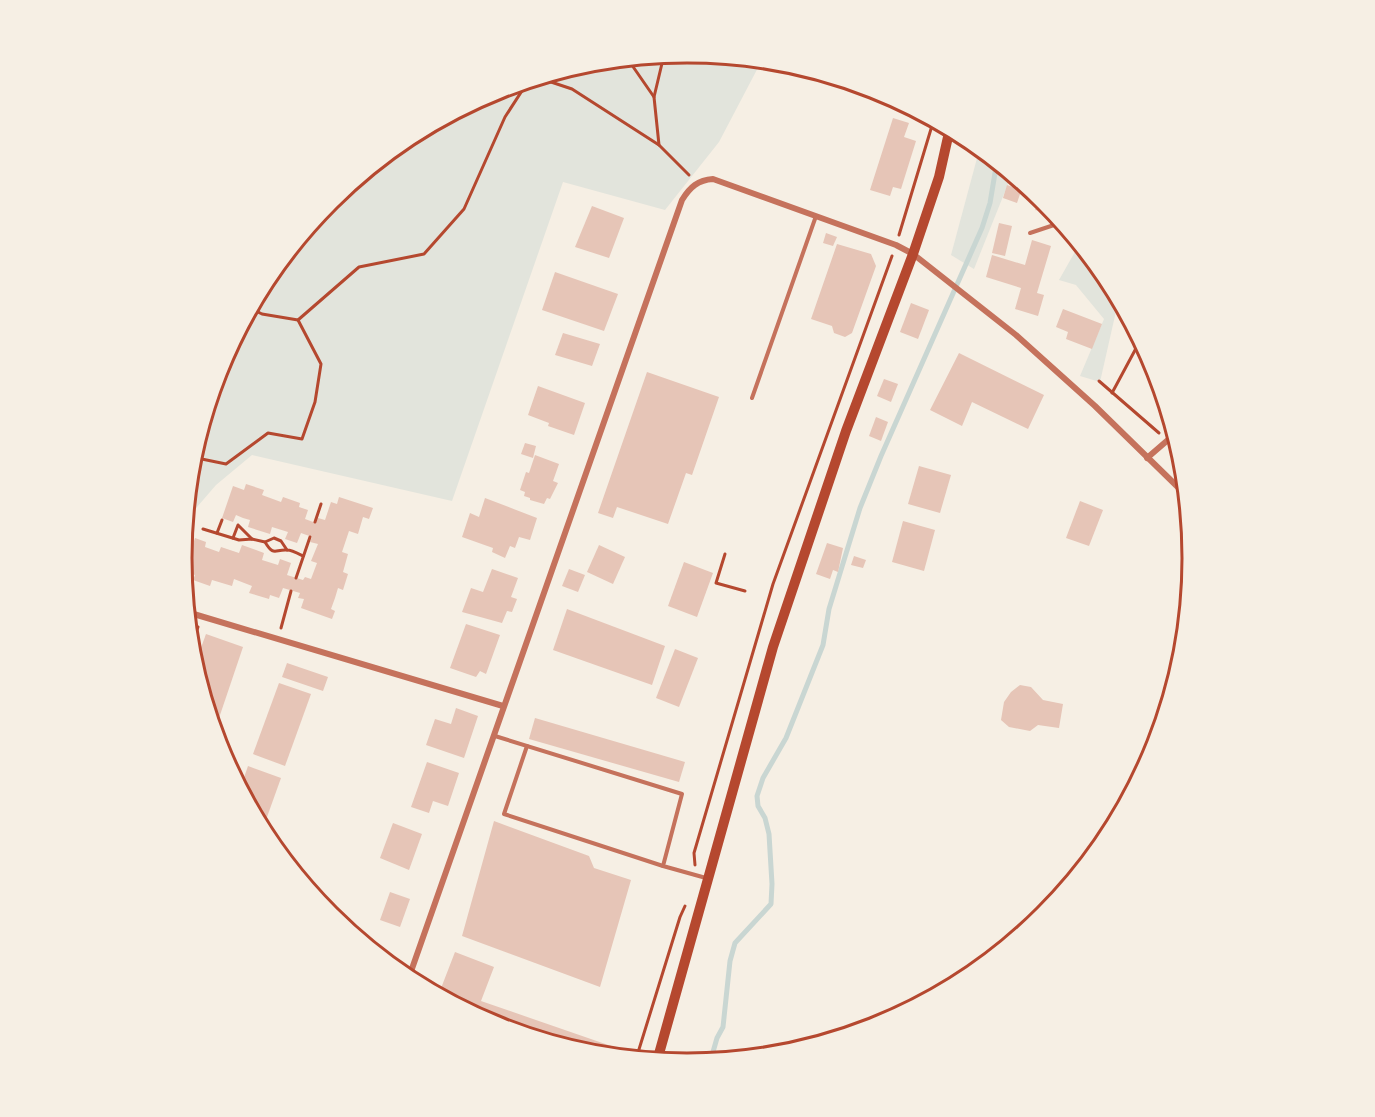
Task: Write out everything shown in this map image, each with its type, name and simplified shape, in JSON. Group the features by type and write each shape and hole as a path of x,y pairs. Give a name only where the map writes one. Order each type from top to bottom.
{"main road":[{"path":"660,1053 773,647 846,431 913,254 939,177 948,137"}],"street":[{"path":"412,970 682,200 688,190 697,183 713,179 896,244 913,254 1016,335 1089,400 1178,487"},
{"path":"1147,458 1167,440"},
{"path":"195,614 503,706"}],"lane":[{"path":"752,398 816,216"},
{"path":"1030,232 1053,225"},
{"path":"495,736 682,794 663,866"},
{"path":"527,746 504,814 709,879"}],"path":[{"path":"659,145 654,97 662,64"},
{"path":"633,66 654,97"},
{"path":"551,82 572,90 659,145 697,183"},
{"path":"298,320 359,267 424,254 465,209 505,117 521,92"},
{"path":"896,244 907,216 932,127"},
{"path":"258,312 298,320"},
{"path":"203,459 226,464 268,433 302,439 315,402 321,364 298,320"},
{"path":"1112,393 1136,348"},
{"path":"1099,381 1167,440"},
{"path":"315,522 321,504"},
{"path":"217,533 222,520"},
{"path":"233,538 238,525 252,539"},
{"path":"203,529 239,540 252,539 265,542 274,538 281,541 288,550 303,556"},
{"path":"296,578 310,537"},
{"path":"265,542 270,550 277,553 288,550"},
{"path":"725,554 716,583 745,591"},
{"path":"278,639 291,591"},
{"path":"197,628 201,616"}],"shaded area":[{"path":"655,64 720,64 758,68 719,142 665,210 563,182 452,501 252,455 216,485 195,510 209,430 218,399 243,339 258,311 294,257 337,208 386,165 440,129 468,114 528,89 559,80 623,67"},
{"path":"977,157 1009,182 974,269 951,255"},
{"path":"1076,251 1116,310 1100,382 1080,376 1104,319 1076,285 1059,280"}],"building":[{"path":"893,118 909,123 904,137 916,141 901,189 893,187 890,196 870,190"},
{"path":"1007,185 1021,192 1017,203 1003,198"},
{"path":"592,206 624,218 609,258 575,247"},
{"path":"999,223 1012,226 1005,256 992,253"},
{"path":"826,233 837,237 833,246 823,243"},
{"path":"1032,240 1051,246 1037,293 1044,295 1038,316 1015,309 1021,288 986,277 992,255 1025,265"},
{"path":"837,244 871,254 876,266 852,333 845,337 834,333 832,326 811,319"},
{"path":"555,272 618,294 604,331 542,310"},
{"path":"911,303 929,310 918,339 900,332"},
{"path":"1063,309 1102,324 1092,349 1066,339 1068,332 1056,327"},
{"path":"563,333 600,344 592,366 555,355"},
{"path":"959,353 1044,395 1028,429 972,402 962,426 930,410"},
{"path":"647,372 719,397 692,475 686,473 668,524 617,507 613,518 598,513"},
{"path":"884,379 898,384 891,402 877,396"},
{"path":"538,386 585,403 574,435 548,426 549,423 528,415"},
{"path":"876,417 888,422 881,441 869,436"},
{"path":"525,443 536,446 533,458 521,454"},
{"path":"535,455 559,464 553,481 558,483 550,499 547,498 544,504 530,500 524,496 525,492 520,490"},
{"path":"919,466 951,475 940,513 908,504"},
{"path":"246,484 264,490 262,495 281,502 283,497 300,503 299,507 308,510 305,519 316,523 318,518 325,520 331,502 337,504 339,497 373,508 369,519 363,517 358,534 349,531 342,552 348,554 343,572 348,574 343,590 338,588 331,609 335,611 332,619 301,608 304,599 298,598 300,593 283,588 279,598 270,595 269,599 249,593 252,586 234,579 232,586 212,580 210,586 193,580 195,575 192,574 192,546 195,538 206,542 205,547 219,552 221,547 239,553 242,545 264,553 262,560 278,565 280,559 291,563 287,575 303,580 305,577 311,579 317,563 311,561 318,544 310,542 312,537 301,533 297,543 285,539 288,532 272,527 270,534 248,527 250,520 236,515 233,522 222,518 233,486 244,490"},
{"path":"485,498 537,518 530,540 519,537 515,548 510,546 505,558 492,552 493,548 462,537 470,513 479,517"},
{"path":"1080,501 1103,510 1089,546 1066,538"},
{"path":"903,521 935,530 924,571 892,562"},
{"path":"827,543 843,548 838,572 833,570 830,579 816,574"},
{"path":"599,545 625,557 613,584 587,572"},
{"path":"854,556 866,560 863,568 851,565"},
{"path":"684,562 713,573 697,617 668,606"},
{"path":"492,569 518,578 511,597 517,599 512,612 507,611 502,623 462,612 471,588 483,592"},
{"path":"569,569 585,575 578,592 562,586"},
{"path":"567,609 665,646 652,685 553,650"},
{"path":"466,624 500,635 486,674 480,671 476,677 450,668"},
{"path":"206,634 243,647 219,719 209,687 201,648"},
{"path":"675,649 698,658 679,707 656,698"},
{"path":"287,663 328,677 323,691 282,677"},
{"path":"279,683 311,694 285,766 253,754"},
{"path":"1020,685 1031,687 1043,700 1063,704 1059,728 1038,725 1030,731 1009,727 1001,720 1004,702"},
{"path":"456,708 478,716 464,758 426,745 435,719 451,724"},
{"path":"535,718 685,762 679,782 529,739"},
{"path":"427,762 459,773 448,806 433,801 429,813 411,807"},
{"path":"248,766 281,778 266,819 258,806 244,779"},
{"path":"494,821 589,856 594,868 631,880 600,987 462,936"},
{"path":"393,823 422,834 409,870 380,858"},
{"path":"390,892 410,899 400,927 380,920"},
{"path":"455,952 494,967 481,1001 614,1047 559,1037 528,1028 468,1003 441,988"}],"waterway":[{"path":"713,1053 717,1038 723,1027 730,961 735,943 771,904 769,834 765,818 758,806 757,796 763,778 786,738 823,645 829,609 860,508 982,228 990,203 995,170"}]}
